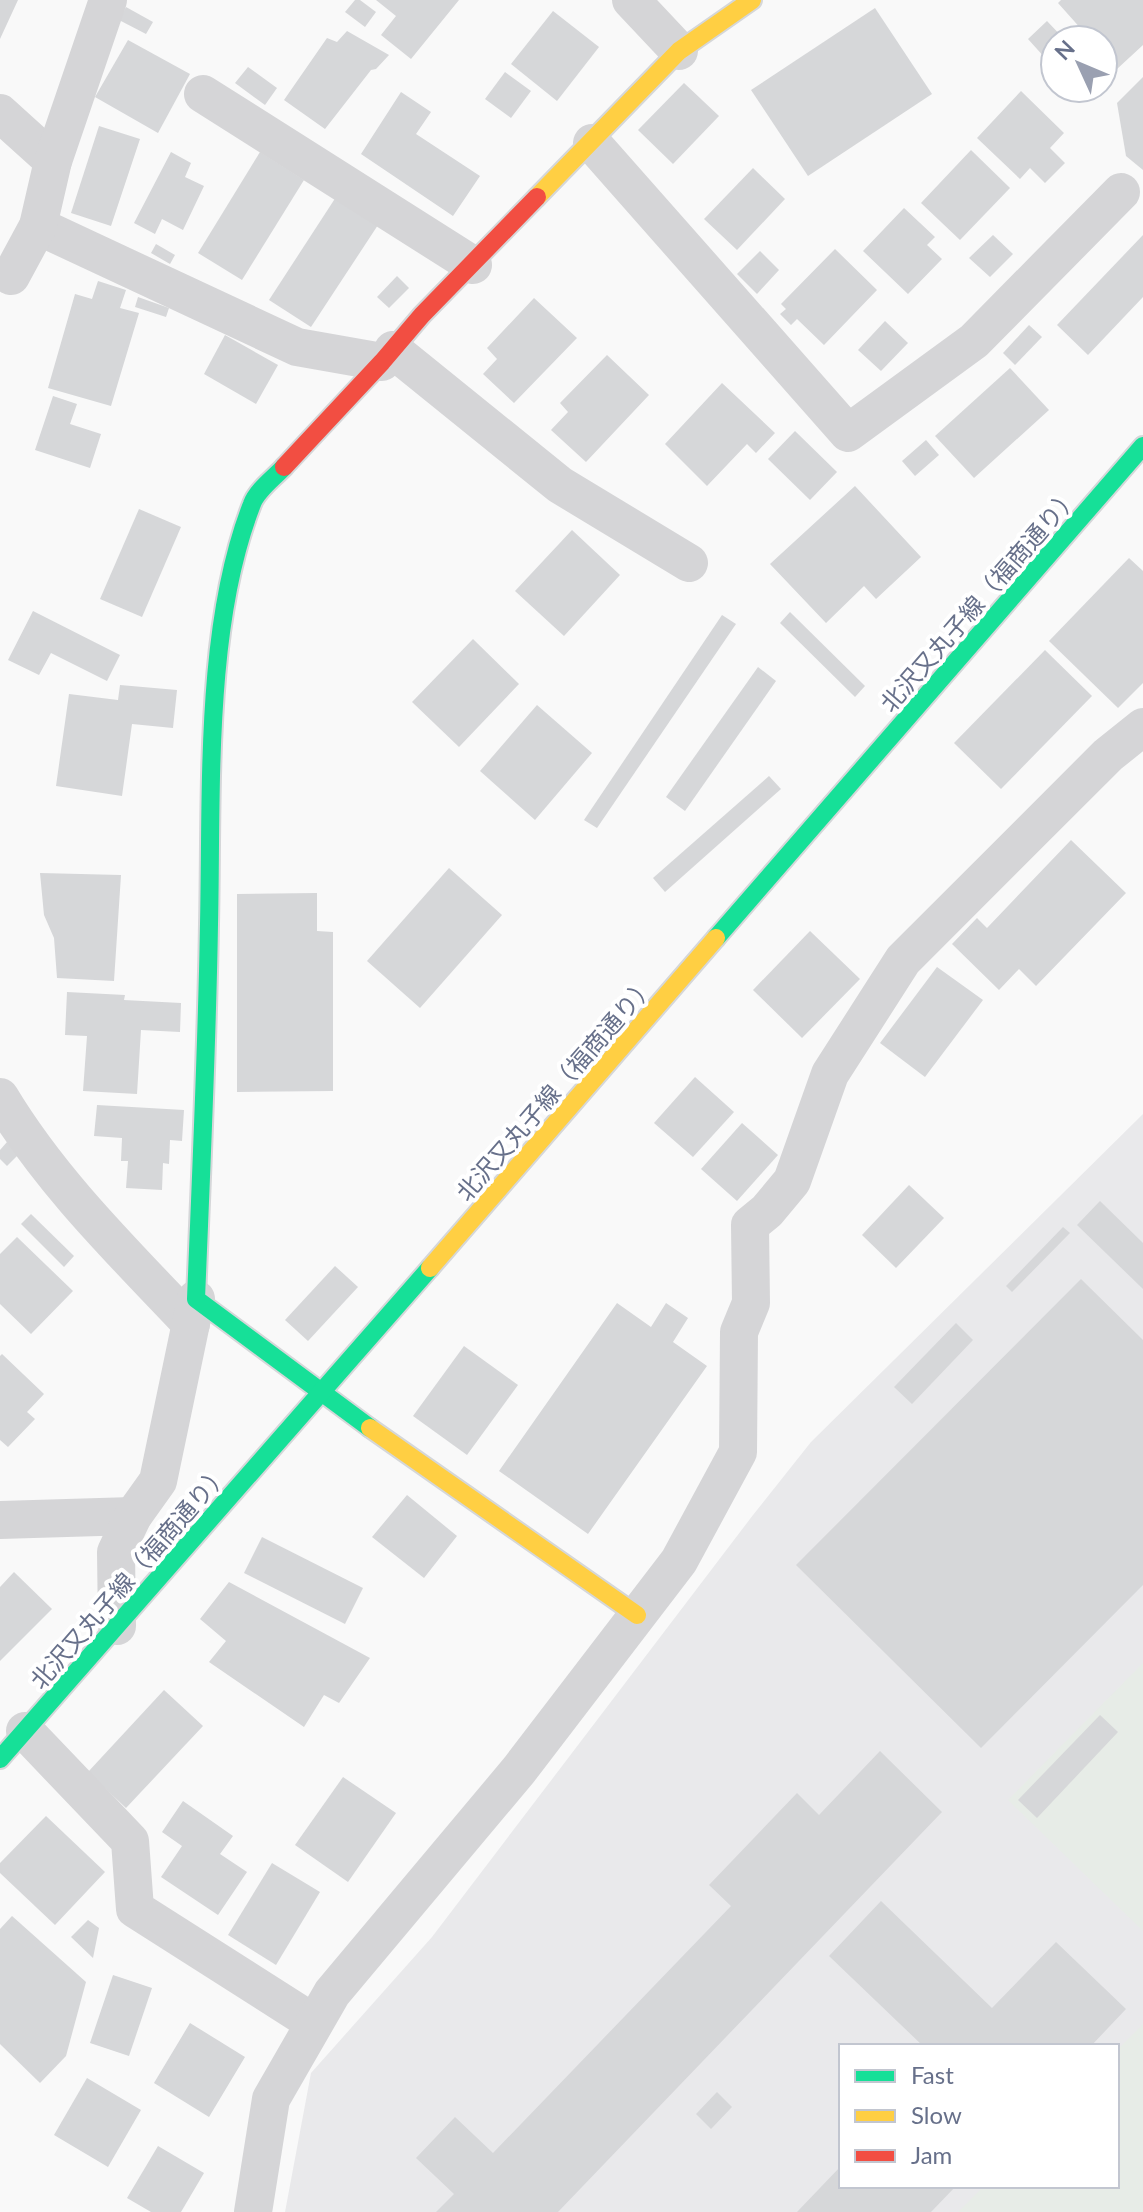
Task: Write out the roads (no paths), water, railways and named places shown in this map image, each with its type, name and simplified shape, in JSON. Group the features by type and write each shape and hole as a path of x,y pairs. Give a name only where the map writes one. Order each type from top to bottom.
{"street":[{"path":"11,276 38,226 53,161 108,0"},
{"path":"631,0 679,51"},
{"path":"117,1626 116,1552 133,1516 158,1481 194,1312 209,946 213,736 223,620 232,572 253,500 422,315 679,51 752,0"},
{"path":"203,94 473,265"},
{"path":"0,113 53,161"},
{"path":"592,143 848,433 974,341 1121,192"},
{"path":"38,226 297,347 387,356 560,485 689,563"},
{"name":"北沢又丸子線（福商通り）","path":"0,1759 321,1394 1143,446"},
{"path":"253,2212 271,2099 332,1993 519,1770 679,1561 738,1452 739,1332 751,1303 750,1225 767,1211 792,1181 830,1074 903,960 1108,755 1143,727"},
{"path":"0,1097 42,1160 103,1231 194,1312 321,1394 637,1615"},
{"path":"0,1520 133,1516"},
{"path":"25,1731 130,1841 135,1909 314,2023"}]}
